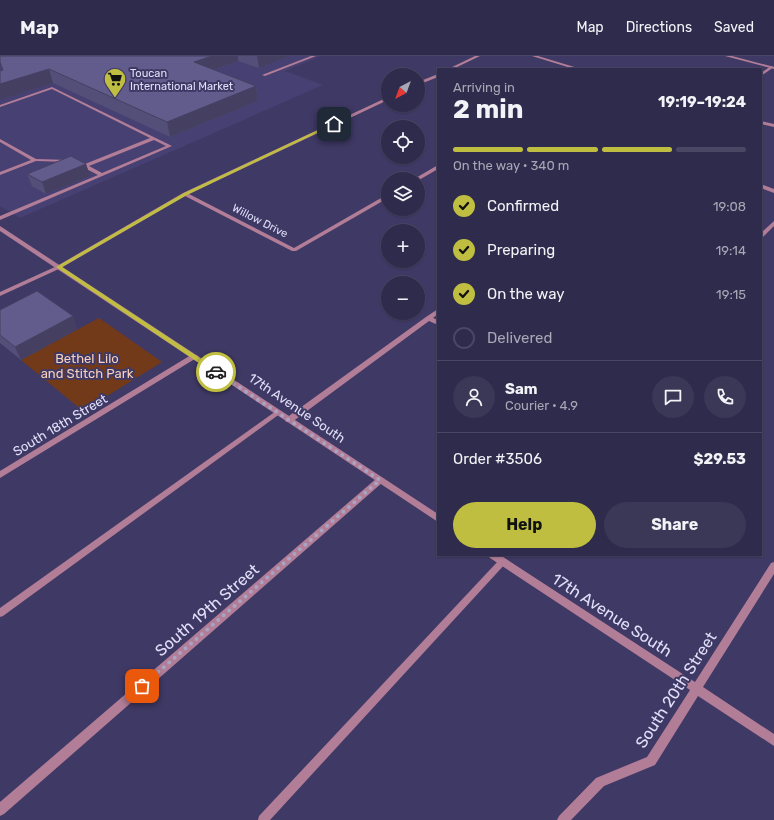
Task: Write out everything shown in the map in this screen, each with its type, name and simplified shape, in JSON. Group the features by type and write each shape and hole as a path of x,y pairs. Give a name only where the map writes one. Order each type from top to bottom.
{"street":[{"path":"452,68 478,56"},
{"path":"534,56 576,68"},
{"path":"727,56 773,68"},
{"path":"425,81 437,75"},
{"path":"431,78 437,80"},
{"path":"0,294 59,267 185,194 381,101"},
{"path":"762,122 774,126"},
{"path":"425,174 437,168"},
{"path":"762,186 774,191"},
{"name":"Willow Drive","path":"185,194 294,250 381,200"},
{"path":"762,235 774,223"},
{"name":"17th Avenue South","path":"0,228 437,518"},
{"path":"289,420 437,312"},
{"path":"428,318 437,322"},
{"name":"South 18th Street","path":"0,475 194,357"},
{"name":"South 19th Street","path":"0,810 380,480"},
{"name":"17th Avenue South","path":"495,556 774,740"},
{"name":"South 20th Street","path":"563,820 600,782 651,761 774,566"}],"lane":[{"path":"264,76 314,56"},
{"path":"762,74 773,68"},
{"path":"0,106 52,88 170,146 0,218"},
{"path":"85,166 154,138"},
{"path":"0,140 36,160"},
{"path":"0,174 36,160 78,162 102,175"},
{"path":"0,613 278,413"},
{"path":"263,820 503,561"}],"shaded area":[{"path":"0,56 321,56 285,71 323,85 20,218 0,206"}],"green space":[{"name":"Bethel Lilo and Stitch Park","path":"99,318 162,362 83,411 21,360"}],"building":[{"path":"0,56 212,56 194,62 256,86 167,122 49,69 0,84 0,71 3,70 0,62"},
{"path":"71,156 86,164 42,182 27,174"},
{"path":"37,291 73,316 15,347 0,335 0,310"}],"way so far":[{"path":"142,686 380,480 216,372"}],"place":[{"name":"Toucan International Market","path":"115,98"}],"route":[{"path":"216,372 59,267 185,194 334,124"}]}
